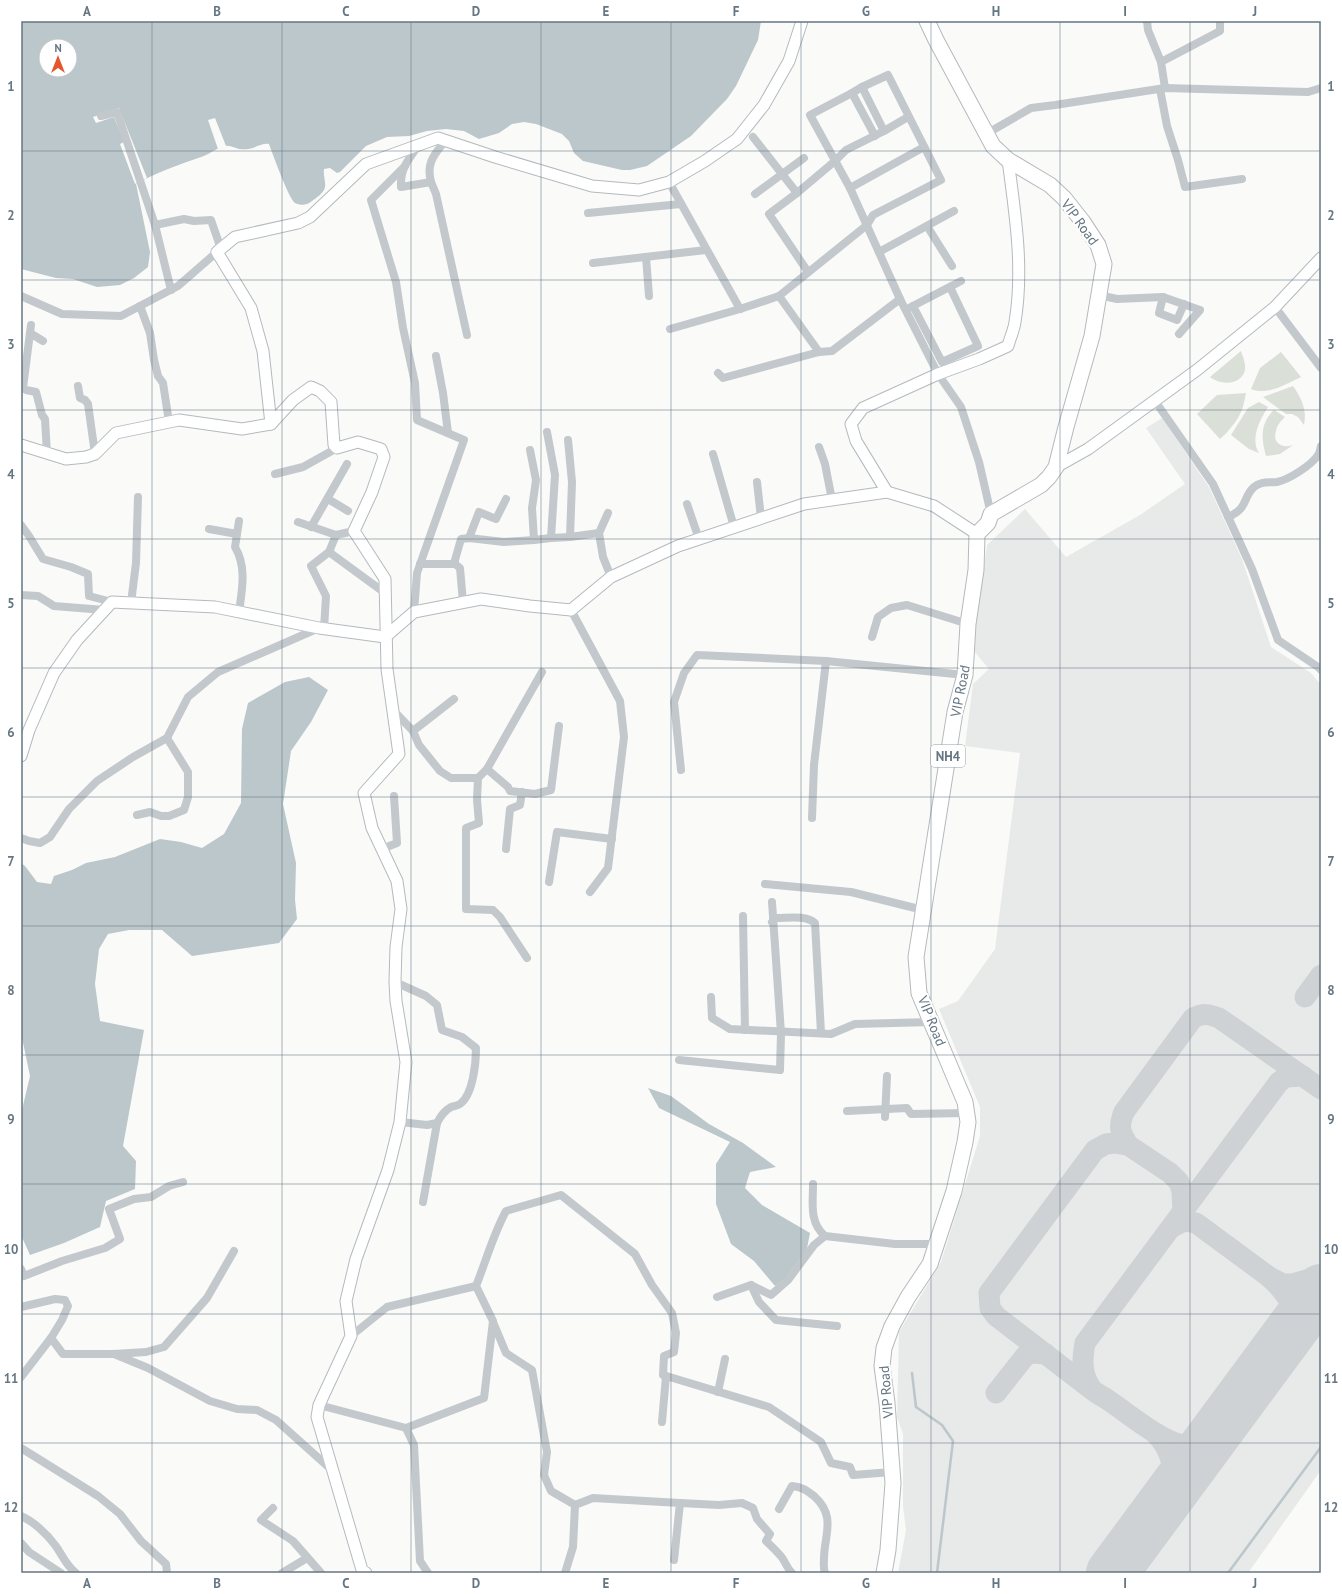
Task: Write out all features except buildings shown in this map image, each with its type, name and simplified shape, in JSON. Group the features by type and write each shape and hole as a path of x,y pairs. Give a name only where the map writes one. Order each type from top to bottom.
{"highway":[{"name":"VIP Road","path":"884,1573 888,1550 893,1483 888,1403 882,1366 884,1348 892,1326 908,1297 930,1264 954,1191 965,1142 967,1113 965,1102 919,993 916,957 955,712 965,675 968,624 976,570 977,534 988,523 991,514 1041,485 1056,467 1092,336 1104,264 1098,245 1064,198 1050,185 1008,160 993,146 927,21"}],"street":[{"path":"21,296 62,314 121,316 178,286 235,237 298,223 310,216 366,164 438,138 494,157 592,186 639,190 669,182 705,161 737,139 764,105 789,61 802,21"},
{"path":"1147,21 1148,30 1161,62 1162,89 1167,126 1185,187 1242,179"},
{"path":"1161,62 1220,31 1220,21"},
{"path":"670,330 779,296 867,225 873,215 941,180 888,75 810,115 850,188 867,225 900,300 938,374 961,407 979,462 991,514"},
{"path":"862,88 884,131"},
{"path":"986,134 1031,108 1162,89 1308,92 1321,88"},
{"path":"852,93 875,136"},
{"path":"101,116 117,112 154,225 171,290"},
{"path":"808,272 769,214 797,193 846,150 875,136 908,117"},
{"path":"753,137 797,193"},
{"path":"445,141 434,156 428,172 436,194 468,336"},
{"path":"418,146 400,177 401,187 431,182"},
{"path":"850,188 924,147"},
{"path":"754,194 804,158"},
{"path":"887,492 856,442 851,424 863,408 938,374 1008,346 1016,316 1019,283 1019,244 1008,160"},
{"path":"405,166 371,200 396,282 403,328 415,383 418,420 464,440 420,564 414,612"},
{"path":"669,182 740,309"},
{"path":"588,213 681,204"},
{"path":"879,252 954,211"},
{"path":"154,225 184,219 194,221 211,220 219,251 251,308 263,351 271,424"},
{"path":"927,226 952,266"},
{"path":"594,263 706,250"},
{"path":"646,257 649,296"},
{"name":"VIP Road","path":"1056,467 1088,449 1197,370 1275,307 1321,258"},
{"path":"905,310 961,281"},
{"path":"913,306 942,362 978,346 950,287"},
{"path":"1099,295 1116,299 1163,296 1200,310 1179,334"},
{"path":"779,296 819,352"},
{"path":"1163,296 1159,313 1176,320 1184,304"},
{"path":"718,373 723,378 819,352 832,351 900,300"},
{"path":"140,306 150,333 158,376 163,383 169,422"},
{"path":"1275,307 1321,368"},
{"path":"43,341 31,329 23,388 36,392 42,415 45,419 47,454"},
{"path":"436,356 443,393 448,433"},
{"path":"78,386 80,398 85,400 88,404 95,454"},
{"path":"21,444 47,454 66,459 86,457 95,454 116,433 179,420 242,429 271,424 293,400 311,387 320,391 331,402 334,446 337,448"},
{"path":"1155,401 1213,484 1252,569 1278,640 1320,667"},
{"path":"547,432 555,474 551,538"},
{"path":"568,440 572,482 570,537"},
{"path":"275,474 303,467 337,448 358,442 381,449 384,457 372,492 354,531"},
{"path":"1228,517 1237,513 1243,507 1253,488 1262,482 1278,482 1297,473 1318,455 1321,446"},
{"path":"819,447 825,464 832,500"},
{"path":"530,450 536,480 532,508 534,540"},
{"path":"713,454 734,527"},
{"path":"311,527 347,464"},
{"path":"757,482 761,518"},
{"path":"21,595 38,596 54,606 108,606 131,603 215,607 321,629 386,637 414,612 481,599 571,610 611,577 678,546 804,504 887,492 934,506 977,534"},
{"path":"131,603 136,563 138,497"},
{"path":"328,498 348,511"},
{"path":"469,538 479,512 496,519 506,499"},
{"path":"688,504 699,539"},
{"path":"608,513 599,533 603,557 611,577"},
{"path":"239,521 235,547 240,555 244,577 239,612"},
{"path":"298,522 336,535 354,531"},
{"path":"21,525 43,559 71,567 88,574 89,596 108,606"},
{"path":"210,529 237,534"},
{"path":"351,1336 346,1301 356,1259 388,1170 400,1122 406,1062 396,1001 395,982 396,947 401,909 397,881 372,828 364,793 399,754 387,669 386,579 354,531"},
{"path":"455,564 461,539 469,538 504,542 570,537 599,533"},
{"path":"321,629 326,596 311,566 329,552 336,535"},
{"path":"329,552 386,593"},
{"path":"420,564 455,564 460,568 463,602"},
{"path":"872,638 878,617 891,608 907,605 968,624"},
{"path":"21,756 29,730 54,674 78,640 108,606"},
{"path":"571,610 620,701 624,737 608,868 590,892"},
{"path":"21,838 40,843 50,836 69,809 97,781 133,757 167,738 188,697 218,672 321,629"},
{"path":"681,770 674,702 684,673 697,655 826,661 965,675"},
{"path":"812,818 814,765 826,661"},
{"path":"393,710 413,731 419,745 440,771 451,778 478,778 487,770 542,672"},
{"path":"413,731 454,699"},
{"path":"487,770 508,786 510,791 535,794 551,790 559,726"},
{"path":"137,815 150,812 161,816 169,816 184,810 188,797 188,772 167,738"},
{"path":"478,778 477,800 479,822 466,828 466,909 493,910 500,917 527,958"},
{"path":"506,849 510,810 520,805 522,792"},
{"path":"382,849 398,843 394,796"},
{"path":"549,882 557,832 612,839"},
{"path":"765,884 816,887 851,892 923,910"},
{"path":"679,1060 780,1070 781,1033 772,922 772,902"},
{"path":"743,916 745,1030"},
{"path":"772,922 776,918 798,918 810,919 815,923 821,1033"},
{"path":"395,982 426,996 437,1005 442,1030 462,1037 476,1048 476,1061 468,1097 459,1104 451,1107 441,1116 436,1124 423,1202"},
{"path":"711,997 712,1018 730,1029 781,1033 831,1034 855,1024 932,1022"},
{"path":"885,1113 888,1076"},
{"path":"847,1111 885,1113 907,1108 911,1114 967,1113"},
{"path":"400,1122 427,1125 436,1124"},
{"path":"21,1269 24,1276 62,1261 105,1248 120,1240 109,1209 134,1199 151,1197 169,1186 183,1182"},
{"path":"813,1184 813,1216 819,1231 825,1236 894,1244 936,1244"},
{"path":"575,1505 551,1491 544,1475 547,1452 532,1370 506,1353 493,1321 476,1286 490,1252 496,1230 506,1211 561,1195 634,1254 652,1285 672,1313 676,1333 674,1352 664,1356 663,1375 769,1407 821,1442 831,1462 850,1467 854,1475 892,1472"},
{"path":"717,1297 751,1285 771,1295 788,1280 814,1245 825,1236"},
{"path":"51,1338 63,1354 114,1354 146,1352 164,1347 207,1298 234,1251"},
{"path":"751,1285 759,1302 776,1320 837,1326"},
{"path":"363,1572 317,1417 319,1405 351,1336 387,1307 476,1286"},
{"path":"21,1307 56,1299 65,1300 68,1306 62,1320 51,1338 21,1377"},
{"path":"319,1405 406,1428 484,1398 493,1321"},
{"path":"114,1354 148,1368 210,1401 237,1409 257,1410 263,1413 276,1420 334,1472"},
{"path":"718,1392 725,1359"},
{"path":"662,1422 666,1376"},
{"path":"406,1428 414,1445 420,1561 428,1573"},
{"path":"21,1448 98,1496 120,1514 140,1541 166,1564 167,1573"},
{"path":"779,1509 792,1486 803,1487 818,1500 827,1514 828,1526 824,1548 825,1573"},
{"path":"575,1505 593,1498 719,1505 742,1503 753,1508 757,1518 770,1534 766,1541 776,1550 792,1573"},
{"path":"674,1560 680,1503"},
{"path":"565,1573 573,1547 575,1505"},
{"path":"273,1508 260,1520 293,1542 321,1573"},
{"path":"21,1516 29,1520 54,1543 70,1572"},
{"path":"21,1543 29,1552 61,1573"},
{"path":"282,1573 307,1558"}],"shaded area":[{"path":"21,21 761,21 758,40 736,86 727,99 691,136 647,166 630,170 622,170 583,161 574,153 569,141 562,134 536,124 524,122 512,124 499,133 479,139 464,131 446,129 427,131 409,136 387,137 366,146 340,172 337,173 330,168 324,169 325,185 323,191 310,202 302,205 295,203 292,200 269,144 244,149 224,146 204,156 161,172 136,184 150,252 148,267 134,278 120,285 97,287 73,279 56,278 21,269"},
{"path":"1241,351 1245,370 1239,379 1224,383 1210,377"},
{"path":"1281,352 1301,377 1283,386 1270,390 1257,391 1251,389 1260,368"},
{"path":"1293,386 1303,405 1305,414 1304,425 1298,417 1292,414 1286,414 1263,397"},
{"path":"1246,393 1241,412 1231,427 1220,439 1197,414 1217,395"},
{"path":"1259,402 1268,407 1257,429 1255,441 1259,453 1249,449 1231,435 1248,408"},
{"path":"1274,410 1285,417 1279,423 1275,439 1279,444 1285,446 1293,445 1280,454 1266,456 1263,443 1264,426 1269,415"},
{"path":"1162,418 1209,487 1242,559 1271,647 1311,673 1321,685 1321,1470 1248,1573 898,1573 906,1530 903,1506 903,1434 897,1417 899,1332 941,1262 980,1136 980,1107 939,1009 958,1001 995,949 1020,753 965,746 973,684 989,669 974,651 976,618 987,545 1025,509 1066,557 1140,515 1185,484 1146,428"},
{"path":"309,677 328,690 311,722 291,751 283,804 296,863 295,900 297,919 279,943 192,956 162,930 129,930 108,934 99,949 95,984 100,1021 144,1030 123,1146 136,1161 135,1189 106,1201 100,1227 64,1243 30,1255 21,1235 21,1114 30,1076 21,1033 21,863 37,882 51,884 54,876 72,870 86,863 115,857 160,839 181,842 202,848 224,834 241,803 242,729 248,703 285,682"},
{"path":"648,1088 671,1096 709,1124 743,1143 776,1167 750,1172 745,1188 762,1205 810,1233 804,1264 775,1286 754,1261 731,1244 716,1204 716,1164 730,1142 659,1108"}],"pier":[{"path":"119,108 147,178 135,184 120,144 124,142 114,117 96,123 93,117"},
{"path":"215,118 226,146 218,149 208,120"}],"waterway":[{"path":"912,1373 916,1407 942,1425 953,1441 937,1573"},
{"path":"1228,1573 1321,1447"}],"taxiway":[{"path":"1305,997 1321,975"},
{"path":"1128,1145 1121,1129 1121,1122 1124,1112 1193,1018 1200,1015 1209,1015 1219,1018 1321,1089"},
{"path":"1209,1442 1193,1446 1173,1442 1144,1426 1094,1391 1085,1377 1084,1372 1083,1355 1085,1343 1279,1082 1286,1077 1303,1076"},
{"path":"1091,1389 996,1316 990,1308 989,1293 1095,1150 1106,1144 1115,1143 1128,1145 1170,1173 1179,1182 1182,1191 1183,1212"},
{"path":"1172,1227 1184,1221 1196,1223 1268,1276 1284,1293 1291,1305 1294,1320 1293,1328"},
{"path":"1269,1277 1283,1284 1292,1284 1321,1276"},
{"path":"996,1393 1026,1355 1033,1353 1046,1354"},
{"path":"1155,1433 1165,1446 1171,1460 1173,1468 1172,1491"}],"runway":[{"path":"1112,1573 1321,1290"}]}
